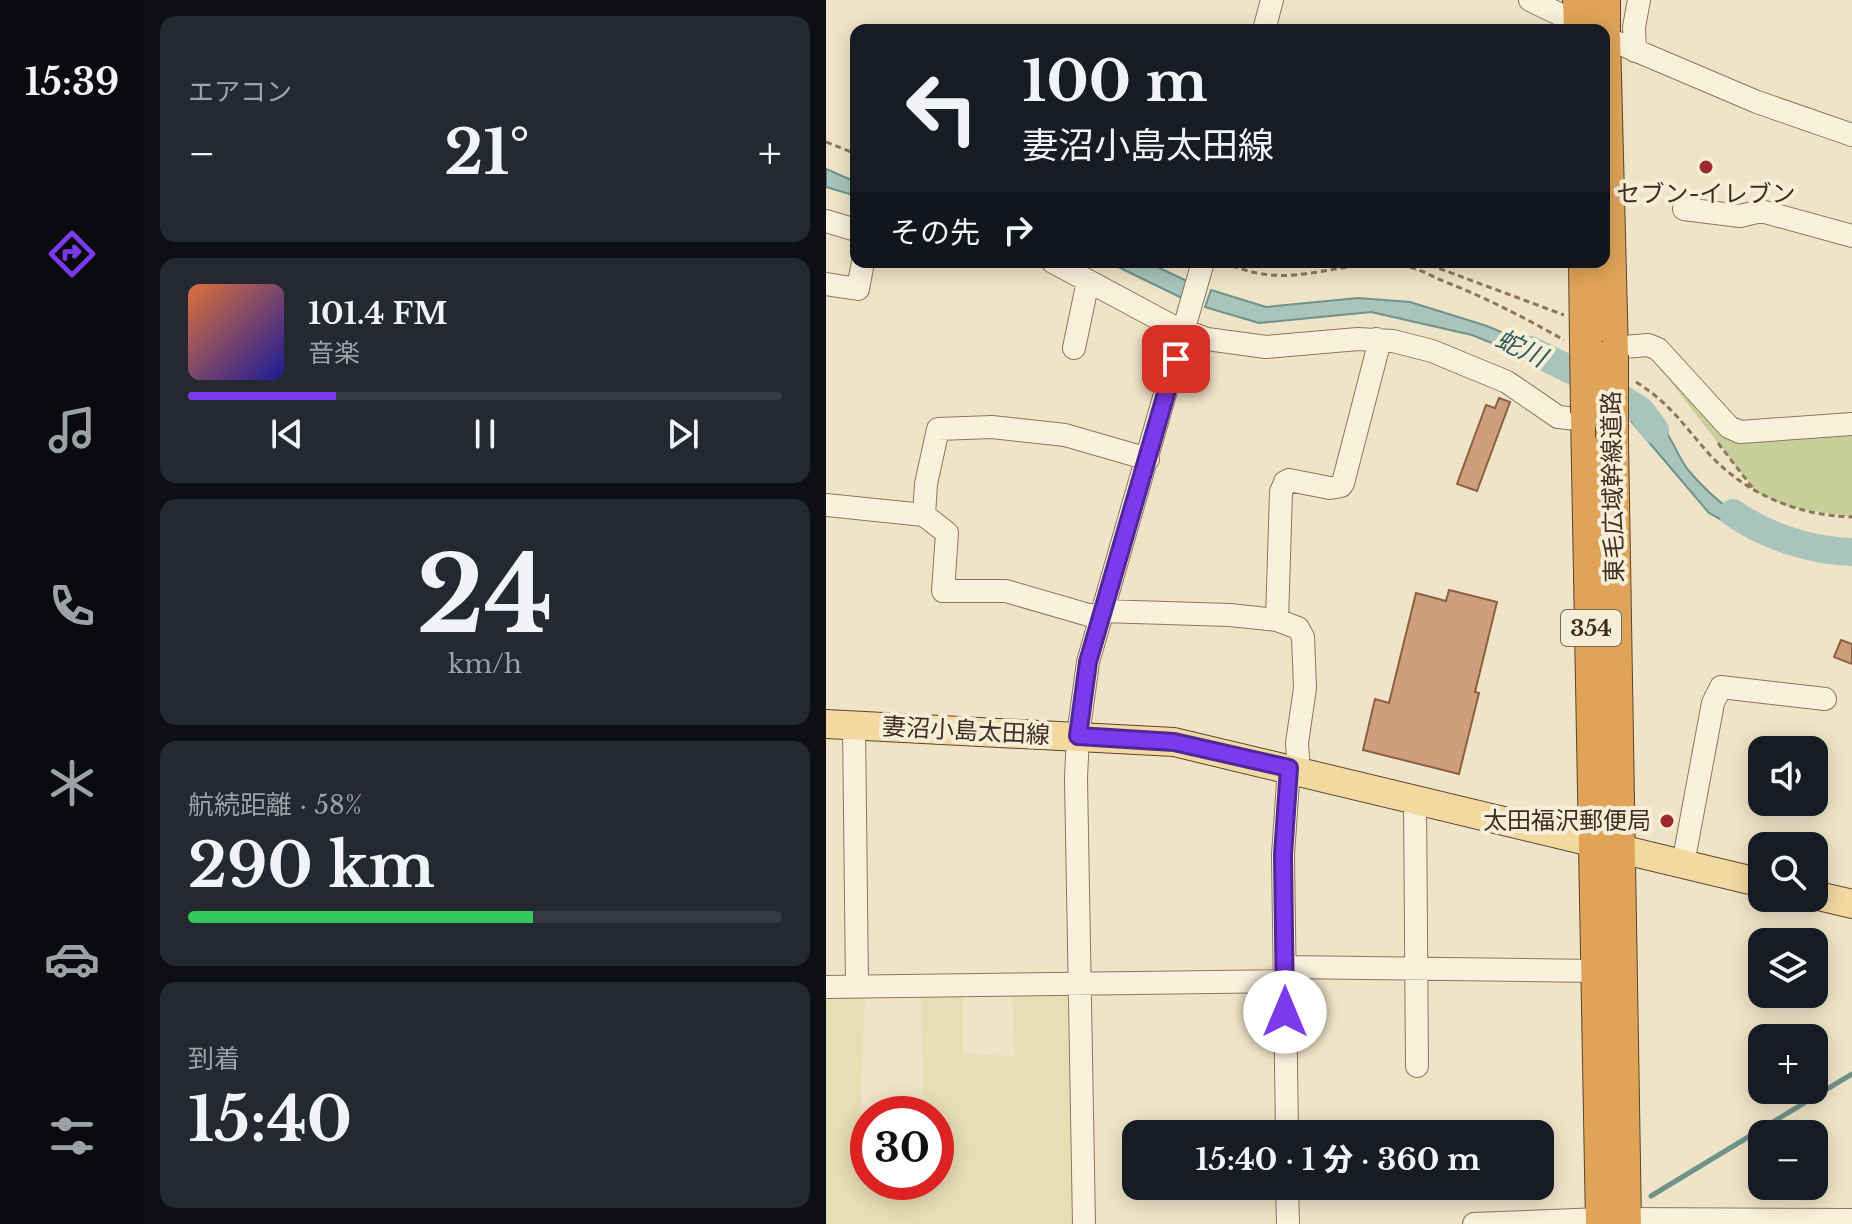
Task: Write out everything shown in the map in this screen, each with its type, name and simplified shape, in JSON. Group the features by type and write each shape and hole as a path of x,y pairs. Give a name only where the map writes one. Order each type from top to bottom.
{"highway":[{"name":"東毛広域幹線道路","path":"1593,24 1604,0"},
{"name":"東毛広域幹線道路","path":"1586,268 1597,347"},
{"name":"東毛広域幹線道路","path":"1596,268 1596,424 1614,1221"},
{"name":"東毛広域幹線道路","path":"1606,846 1597,971 1614,1221"}],"main road":[{"name":"妻沼小島太田線","path":"826,724 1174,742 1748,880"},
{"path":"1828,898 1852,904"}],"street":[{"path":"1266,24 1272,0"},
{"path":"1530,0 1585,24"},
{"path":"1635,51 1634,27 1639,0"},
{"path":"1610,37 1635,51 1757,102 1852,135"},
{"path":"1684,209 1740,216 1761,211 1852,236"},
{"path":"826,221 850,228"},
{"path":"826,284 858,289 862,268"},
{"path":"1064,268 1207,339 1266,347 1377,339 1432,351 1507,382 1558,417 1596,424"},
{"path":"1084,1224 1076,778 1078,736 1088,662 1201,268"},
{"path":"1074,348 1088,281"},
{"path":"1277,620 1282,487 1285,482 1294,480 1330,488 1341,486 1378,348 1377,339"},
{"path":"1597,347 1648,345 1658,349 1729,427 1740,432 1852,424"},
{"path":"924,515 926,484 938,429 992,427 1065,435 1148,459"},
{"path":"826,505 924,515 947,533 943,591 1006,591 1092,616 1102,611 1230,615 1277,620 1298,628 1303,637 1305,696 1283,855 1287,1120"},
{"path":"1683,864 1713,703 1721,687 1825,699"},
{"path":"854,725 857,986"},
{"path":"1415,799 1417,1066"},
{"path":"826,987 1080,982 1417,968 1597,971"},
{"path":"1287,1200 1288,1224"},
{"path":"1474,1224 1852,1220"}],"path":[{"path":"826,142 850,152"},
{"path":"1238,268 1270,276 1343,268"},
{"path":"1413,268 1597,347"},
{"path":"1438,268 1562,315 1673,410 1711,456 1745,486 1789,507 1852,517"}],"shaded area":[{"path":"1067,991 1073,1224 826,1224 826,995 865,995 861,1096 850,1096 850,1200 954,1200 954,1096 923,1096 921,992 962,992 963,1054 1015,1056 1012,993"}],"green space":[{"path":"1639,346 1730,432 1852,430 1852,517 1789,507 1756,492"}],"water":[{"path":"826,169 850,179 850,194 826,187"},
{"path":"1120,268 1160,268 1189,282 1184,299"},
{"path":"1211,290 1266,307 1358,298 1410,302 1487,326 1565,359 1566,373 1472,335 1371,312 1259,323 1205,307"},
{"path":"1630,392 1664,429 1689,471 1723,504 1762,528 1784,537 1806,543 1852,544 1852,560 1820,559 1773,548 1709,513 1631,421"}],"building":[{"path":"1499,398 1510,402 1477,491 1457,484 1486,405 1495,408"},
{"path":"1449,590 1497,602 1459,774 1363,750 1375,699 1389,703 1416,593 1446,601"},
{"path":"1841,640 1852,644 1852,664 1834,657"}],"waterway":[{"name":"蛇川","path":"1531,350 1599,384 1641,411 1655,430"},
{"name":"蛇川","path":"1733,513 1759,529 1790,541 1821,549 1852,552"},
{"path":"1651,1196 1852,1074"}],"place":[{"name":"セブン-イレブン","path":"1706,167"},
{"name":"太田福沢郵便局","path":"1667,821"}],"route":[{"path":"1176,359 1088,662 1078,736 1174,742 1289,768 1283,855 1285,1012"}]}
